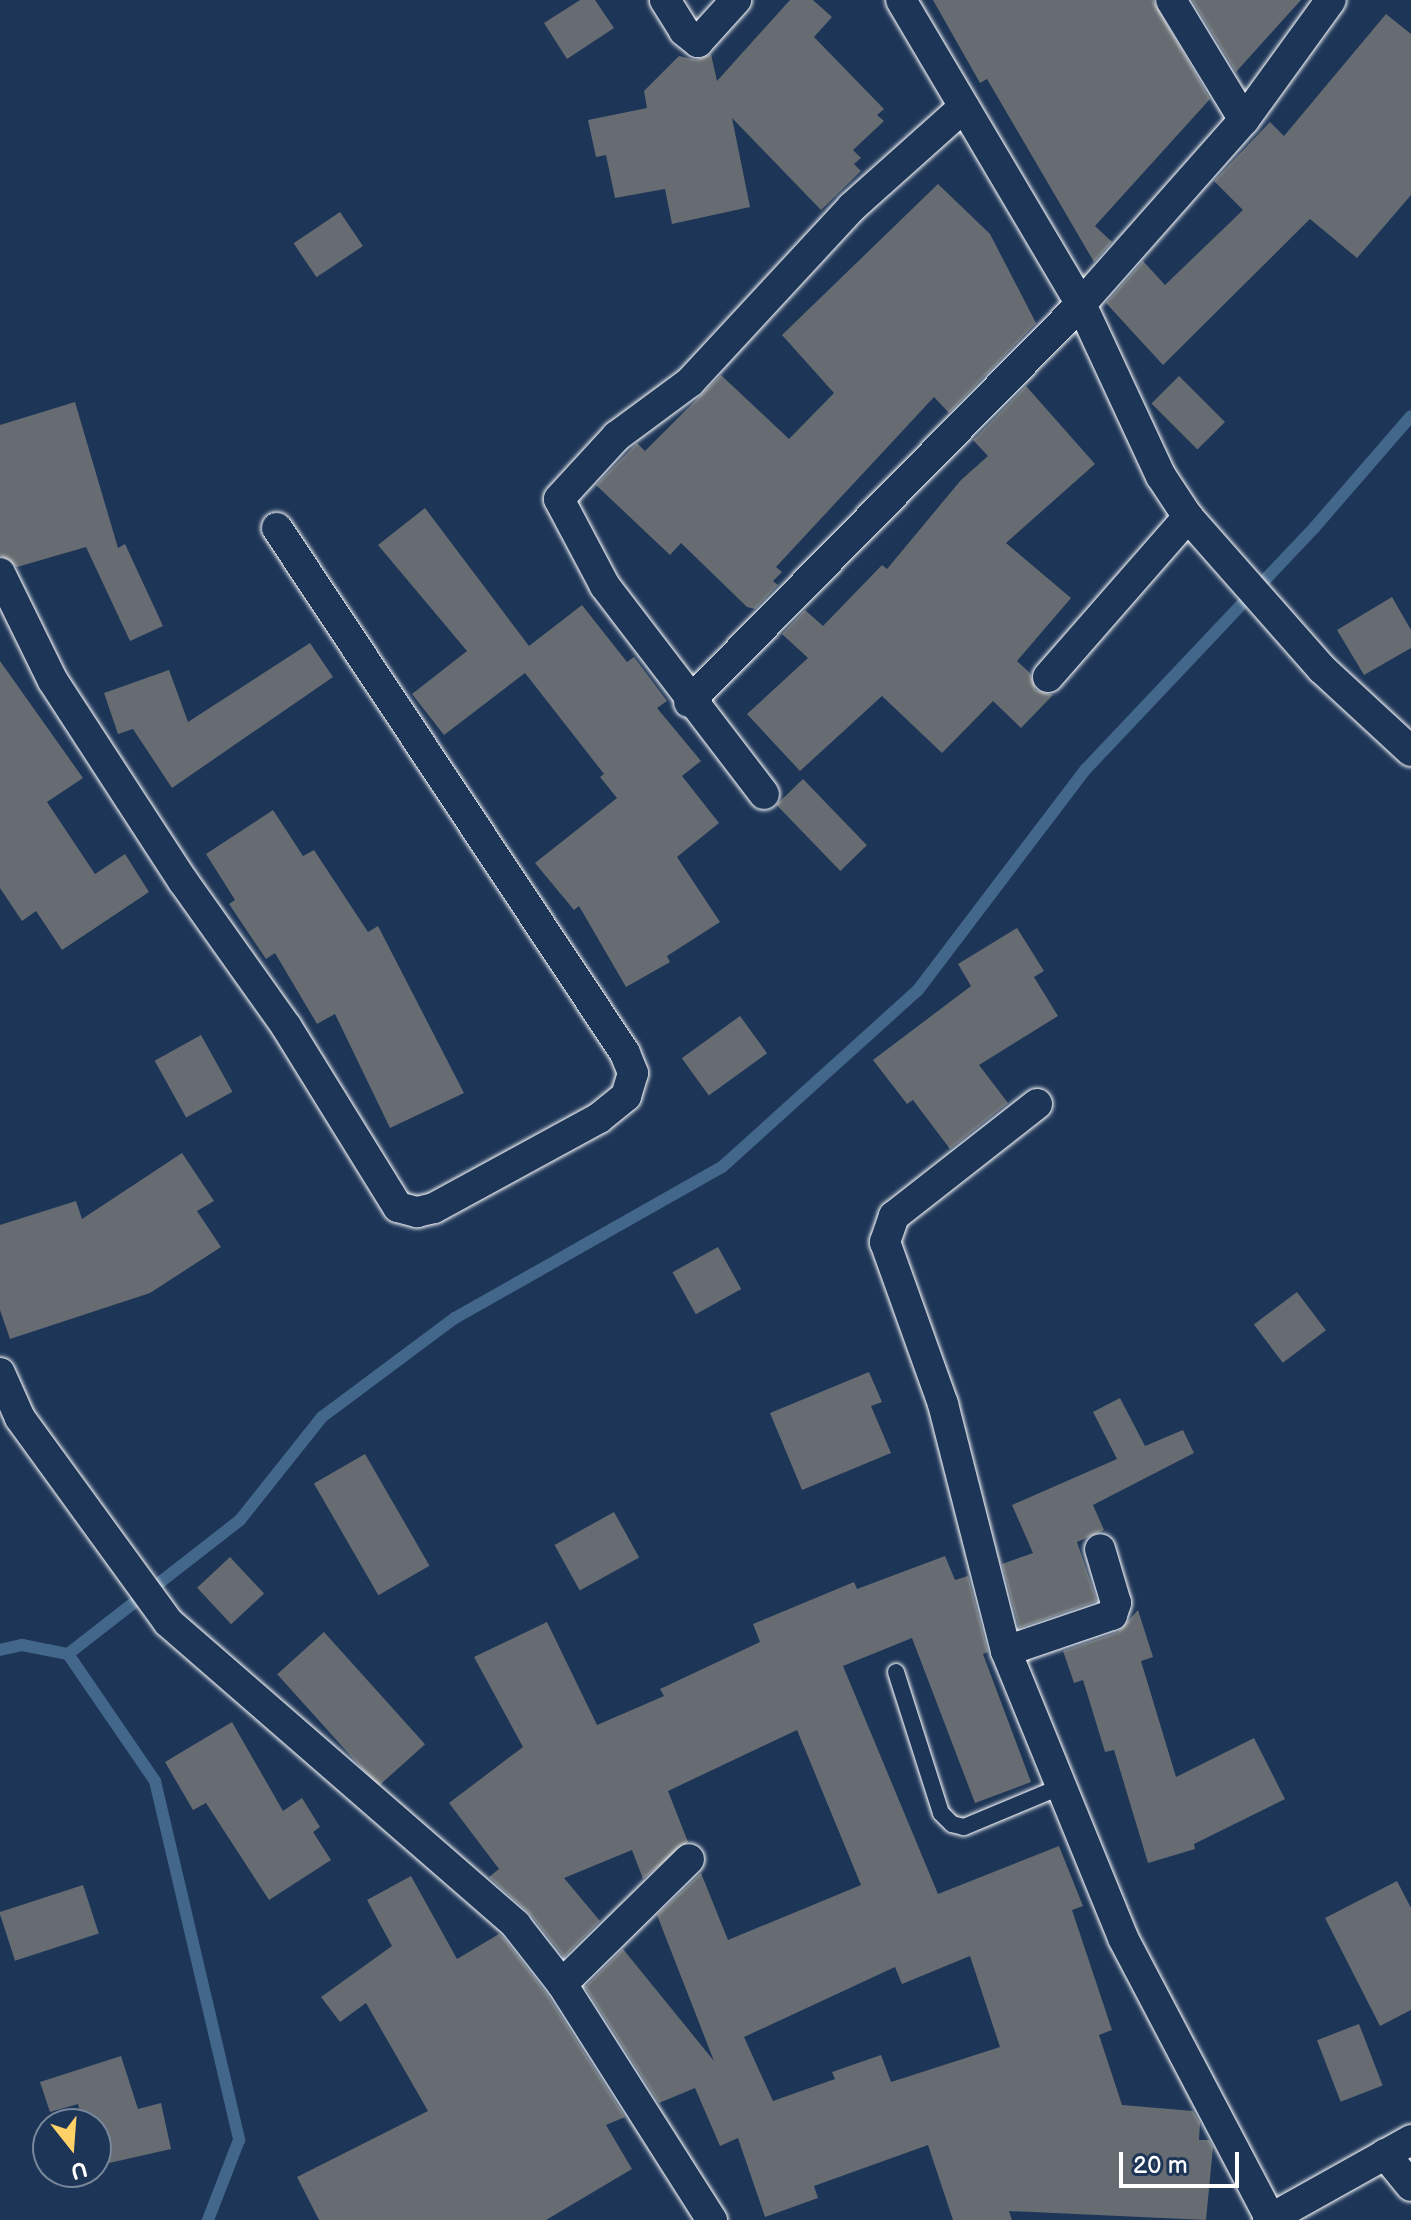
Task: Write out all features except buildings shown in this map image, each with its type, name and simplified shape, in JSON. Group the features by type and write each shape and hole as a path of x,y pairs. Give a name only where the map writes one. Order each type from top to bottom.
{"street":[{"path":"665,0 684,31 698,42 736,0"},
{"path":"901,0 1081,304 1161,476 1188,517 1322,669 1411,751"},
{"path":"1171,0 1244,120"},
{"path":"689,702 1081,304 1244,120 1331,0"},
{"path":"764,794 689,702 605,586 559,499 617,436 690,382 852,207 964,107"},
{"path":"1048,677 1188,517"},
{"path":"0,573 53,681 183,881 286,1026 398,1207 417,1212 434,1208 599,1118 626,1096 633,1073 625,1053 277,528"},
{"path":"1037,1104 894,1216 885,1233 943,1404 1006,1651 1123,1938 1269,2219 1398,2147 1411,2186"},
{"path":"0,1373 20,1418 168,1622 492,1902 562,1984 712,2220"},
{"path":"1006,1651 1112,1615 1116,1603 1100,1549"},
{"path":"562,1984 689,1859"}],"lane":[{"path":"896,1672 941,1813 952,1824 964,1827 1062,1786"}],"waterway":[{"path":"0,1650 22,1645 68,1654 240,1520 322,1417 455,1318 722,1167 918,990 1086,769 1314,528 1411,416"},
{"path":"68,1654 155,1781 239,2140 208,2220"}]}
